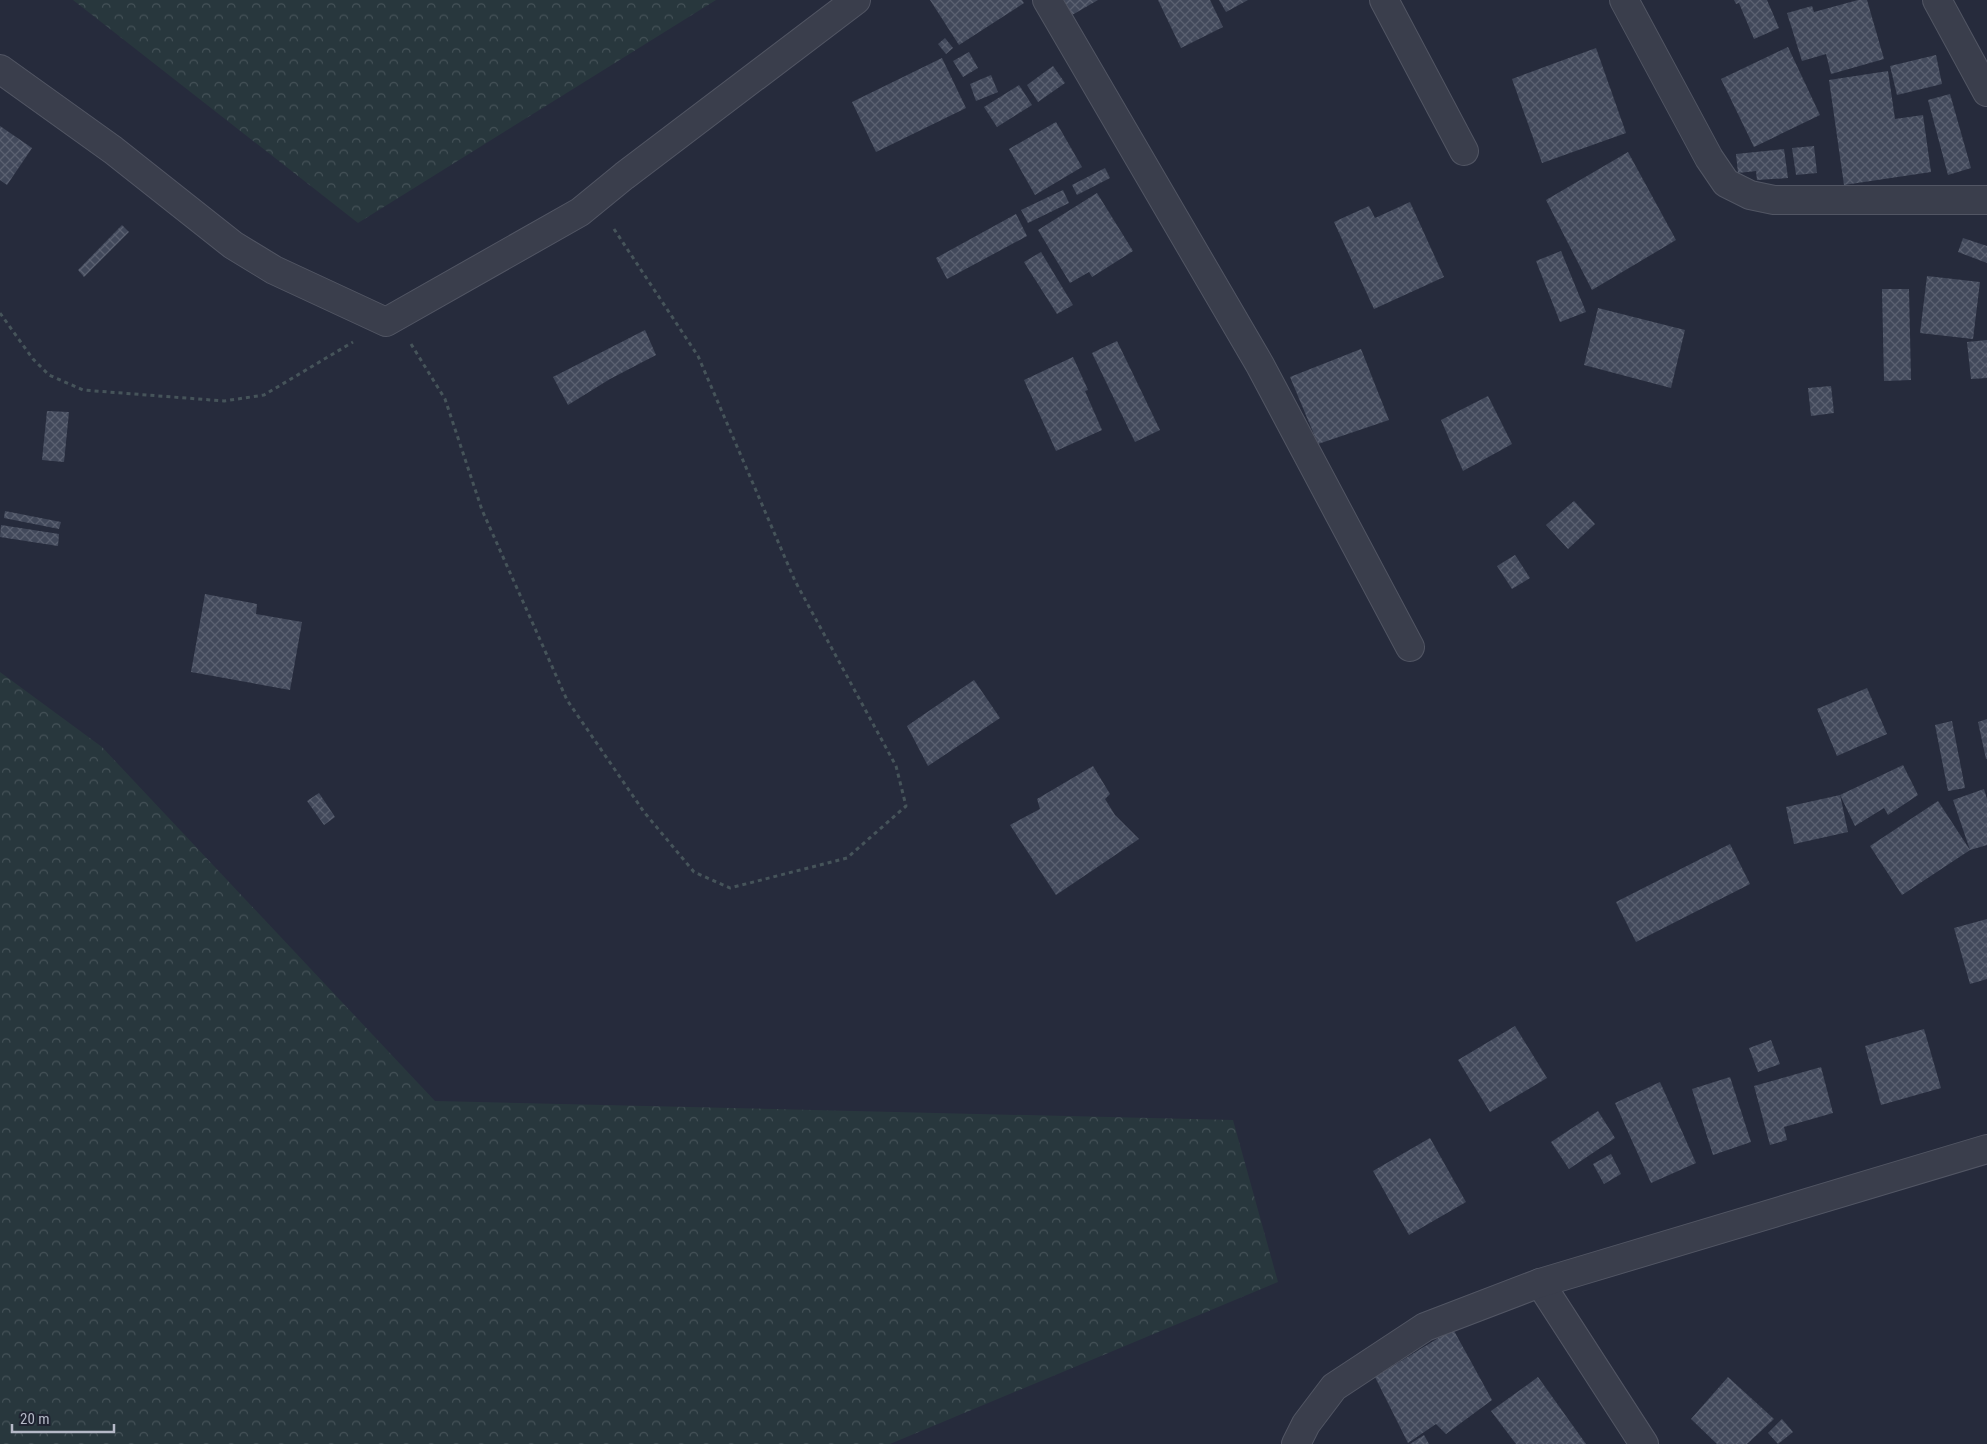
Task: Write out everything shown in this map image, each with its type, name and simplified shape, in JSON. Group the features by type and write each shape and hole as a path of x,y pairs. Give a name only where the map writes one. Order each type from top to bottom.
{"street":[{"path":"0,69 113,150 234,245 274,270 391,320 557,227 856,0"},
{"path":"1047,0 1260,364 1410,647"},
{"path":"1384,0 1464,151"},
{"path":"1624,0 1709,158 1726,183 1733,188 1750,195 1774,200 1987,200"},
{"path":"1937,0 1987,92"},
{"path":"1296,1444 1306,1424 1334,1387 1425,1327 1540,1283 1987,1149"},
{"path":"1540,1283 1644,1444"}],"path":[{"path":"0,313 33,359 49,375 73,387 83,390 224,401 251,399 264,395 391,320 445,399 482,510 567,700 644,812 694,872 730,888 846,858 906,806 896,766 795,581 698,356 595,200"}],"green space":[{"path":"73,0 716,0 358,223"},
{"path":"0,672 102,747 435,1101 1233,1120 1278,1282 890,1444 0,1444"}],"building":[{"path":"930,0 1022,0 1024,3 959,45"},
{"path":"1064,0 1098,0 1072,15"},
{"path":"1158,0 1210,0 1223,27 1181,48"},
{"path":"1219,0 1248,0 1226,12"},
{"path":"1734,0 1767,0 1779,28 1754,39 1739,3 1736,4"},
{"path":"1858,0 1867,0 1884,59 1831,74 1826,54 1802,61 1787,13 1812,6 1814,12"},
{"path":"945,38 953,48 946,54 938,44"},
{"path":"1788,47 1820,115 1754,147 1721,79"},
{"path":"1596,48 1626,133 1542,163 1512,79"},
{"path":"969,52 978,68 963,77 953,61"},
{"path":"1936,55 1942,84 1897,95 1890,66"},
{"path":"942,58 966,108 876,152 852,102"},
{"path":"1053,66 1065,83 1038,102 1027,85"},
{"path":"1888,71 1895,119 1923,115 1931,172 1844,185 1829,80"},
{"path":"991,75 998,92 976,101 970,84"},
{"path":"1019,85 1032,105 997,127 984,107"},
{"path":"1950,94 1971,168 1948,175 1928,100"},
{"path":"1056,122 1082,167 1035,195 1009,149"},
{"path":"0,126 32,148 7,185 0,180"},
{"path":"1814,146 1817,173 1796,175 1792,148"},
{"path":"1784,149 1788,178 1757,180 1756,171 1738,173 1736,154"},
{"path":"1628,152 1676,240 1592,290 1546,200"},
{"path":"1105,168 1110,178 1077,195 1072,185"},
{"path":"1063,190 1069,203 1028,223 1021,210"},
{"path":"1097,193 1133,251 1092,277 1089,272 1070,283 1038,230"},
{"path":"1410,202 1444,277 1374,309 1334,222 1369,206 1375,218"},
{"path":"1016,214 1027,236 947,279 936,258"},
{"path":"122,225 129,232 84,277 78,270"},
{"path":"1963,238 1987,246 1987,263 1958,252"},
{"path":"1561,251 1586,312 1560,322 1536,261"},
{"path":"1041,252 1073,305 1057,314 1024,262"},
{"path":"1927,276 1980,282 1973,339 1920,333"},
{"path":"1882,289 1909,289 1911,380 1884,381"},
{"path":"1598,308 1685,330 1671,388 1584,365"},
{"path":"645,330 656,355 610,379 568,405 553,377"},
{"path":"1987,340 1987,378 1971,379 1967,342"},
{"path":"1117,341 1160,430 1135,442 1092,353"},
{"path":"1361,349 1389,420 1318,444 1290,377"},
{"path":"1073,357 1088,390 1085,391 1102,430 1056,451 1024,380"},
{"path":"1831,386 1834,413 1811,416 1808,388"},
{"path":"1488,396 1512,444 1463,471 1441,420"},
{"path":"47,411 69,412 64,462 42,460"},
{"path":"1574,501 1595,524 1568,549 1546,525"},
{"path":"5,511 61,522 59,529 4,518"},
{"path":"1,525 59,534 58,546 0,537"},
{"path":"1515,555 1530,578 1512,589 1497,566"},
{"path":"205,594 257,604 256,614 302,622 290,690 191,672"},
{"path":"974,680 1000,718 928,766 907,726"},
{"path":"1867,688 1887,734 1837,756 1817,709"},
{"path":"1987,719 1987,759 1986,759 1978,722"},
{"path":"1952,721 1965,788 1948,791 1935,725"},
{"path":"1903,765 1918,795 1888,815 1884,808 1855,826 1840,795"},
{"path":"1093,766 1110,794 1105,799 1115,815 1139,839 1056,895 1010,825 1040,809 1037,799"},
{"path":"1984,789 1987,799 1987,845 1970,850 1953,800"},
{"path":"319,793 335,817 324,825 307,801"},
{"path":"1840,795 1848,832 1794,844 1786,807"},
{"path":"1938,801 1970,850 1902,895 1870,846"},
{"path":"1730,844 1750,884 1636,942 1616,902"},
{"path":"1987,919 1987,979 1970,984 1954,928"},
{"path":"1515,1026 1547,1078 1490,1112 1458,1060"},
{"path":"1924,1029 1941,1088 1881,1105 1865,1046"},
{"path":"1771,1040 1780,1064 1758,1072 1749,1048"},
{"path":"1821,1067 1833,1113 1784,1127 1787,1140 1770,1145 1754,1086"},
{"path":"1730,1077 1751,1142 1713,1155 1692,1089"},
{"path":"1660,1082 1696,1163 1651,1183 1615,1103"},
{"path":"1598,1111 1615,1138 1569,1169 1551,1142"},
{"path":"1430,1138 1466,1202 1409,1235 1373,1171"},
{"path":"1611,1154 1621,1174 1604,1184 1593,1164"},
{"path":"1453,1329 1492,1400 1446,1434 1436,1424 1408,1443 1375,1377"},
{"path":"1538,1377 1586,1444 1516,1444 1491,1411"},
{"path":"1728,1377 1774,1419 1747,1444 1717,1444 1691,1419"},
{"path":"1782,1419 1793,1432 1778,1444 1768,1433"},
{"path":"1424,1435 1429,1444 1410,1444"}]}
